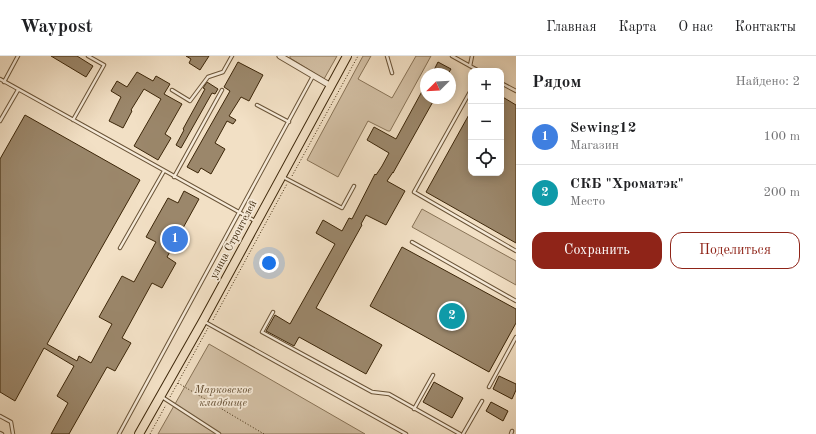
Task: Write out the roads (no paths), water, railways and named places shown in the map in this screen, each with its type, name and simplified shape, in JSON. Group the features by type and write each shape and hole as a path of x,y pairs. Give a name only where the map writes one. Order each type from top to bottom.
{"main road":[{"name":"улица Строителей","path":"139,434 160,396 206,323 256,222 347,56"}],"street":[{"path":"281,56 331,86"}],"lane":[{"path":"4,82 18,56"},
{"path":"73,120 104,65 88,56"},
{"path":"172,90 190,101 208,77 223,72 232,56"},
{"path":"387,56 392,73"},
{"path":"452,56 474,68"},
{"path":"470,66 472,56"},
{"path":"120,434 313,76"},
{"path":"0,80 256,222"},
{"path":"504,85 516,91"},
{"path":"0,121 18,90"},
{"path":"174,177 222,90"},
{"path":"468,95 414,192 516,251"},
{"path":"257,105 288,122"},
{"path":"120,248 164,171"},
{"path":"281,176 342,208 354,186"},
{"path":"412,242 516,300"},
{"path":"272,312 262,332 372,392 389,394 461,434 482,400"},
{"path":"206,323 406,434"},
{"path":"489,387 516,337"},
{"path":"414,409 433,375"},
{"path":"160,396 219,434"},
{"path":"0,416 11,422 14,434"}],"place":[{"name":"Sewing12","path":"175,239"},
{"name":"СКБ \"Хроматэк\"","path":"452,316"}],"park label":[{"name":"Марковское кладбище","path":"223,396"}]}
